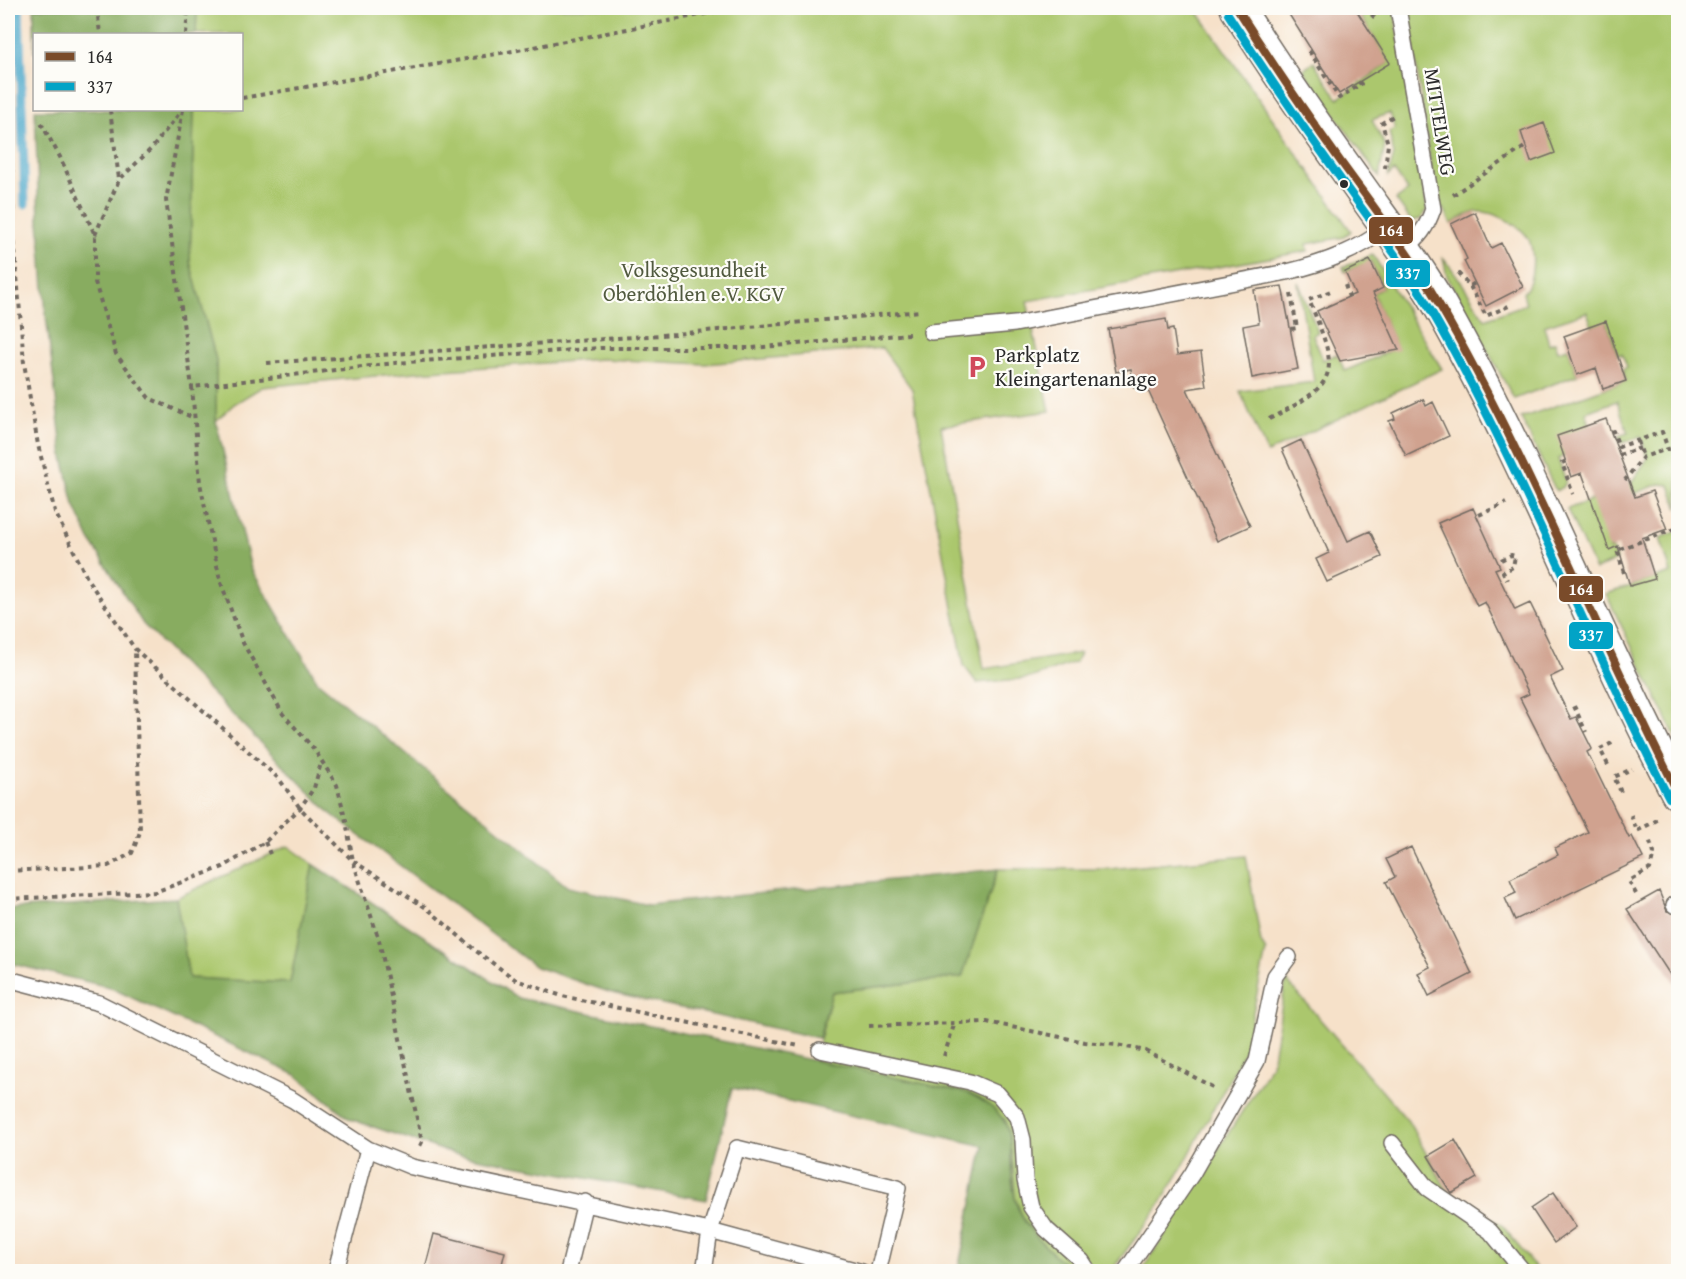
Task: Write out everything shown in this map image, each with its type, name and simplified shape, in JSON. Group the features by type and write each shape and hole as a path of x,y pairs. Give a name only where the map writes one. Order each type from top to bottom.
{"street":[{"path":"1237,8 1279,75 1403,239 1447,317 1492,403 1641,722 1670,805"}],"lane":[{"name":"MITTELWEG","path":"1398,8 1433,209 1429,223 1403,239"},
{"path":"931,332 1015,324 1287,272 1322,264 1359,248 1403,239"},
{"path":"1125,1272 1192,1174 1257,1060 1275,976 1289,957"},
{"path":"8,979 99,1003 293,1100 368,1149 412,1167 585,1202 710,1231 862,1272"},
{"path":"820,1050 970,1082 998,1094 1017,1117 1023,1140 1025,1180 1031,1207 1046,1229 1082,1261 1089,1272"},
{"path":"1392,1143 1427,1188 1490,1232 1524,1272"},
{"path":"704,1272 710,1231 737,1148 898,1188 878,1272"},
{"path":"336,1270 368,1149"},
{"path":"568,1272 585,1202"}],"path":[{"path":"8,8 14,238 24,363 38,445 55,512 88,580 135,648 279,779 300,808 353,861 428,909 476,951 516,980 562,996 820,1050"},
{"path":"97,8 100,33"},
{"path":"186,33 188,8"},
{"path":"243,98 513,51 736,8"},
{"path":"1310,51 1339,98 1361,84 1359,82"},
{"path":"110,111 119,180"},
{"path":"182,111 152,148 119,180 95,235 95,282 116,354 149,398 195,419"},
{"path":"183,111 166,200 192,387 200,483 220,580 243,643 283,714 322,762 337,785 353,861 380,940 422,1142 412,1167"},
{"path":"41,123 60,157 95,235"},
{"path":"1382,123 1389,144 1383,174"},
{"path":"1448,199 1526,146"},
{"path":"1454,270 1472,285 1486,316 1511,305"},
{"path":"1287,272 1297,328 1291,329"},
{"path":"1345,285 1349,297"},
{"path":"1269,419 1309,399 1326,381 1330,350 1309,300 1333,290"},
{"path":"267,363 675,334 933,310"},
{"path":"192,387 395,363 600,348 752,348 931,332"},
{"path":"1611,432 1613,431 1619,447 1662,432 1668,449 1643,457 1625,480"},
{"path":"1638,441 1643,457"},
{"path":"1619,455 1640,448"},
{"path":"1566,462 1562,463 1574,495"},
{"path":"1479,515 1505,503"},
{"path":"1624,573 1617,550 1678,528"},
{"path":"1501,560 1515,556 1513,567 1503,572 1508,580"},
{"path":"8,872 108,866 132,854 140,832 135,648"},
{"path":"1574,706 1586,732"},
{"path":"1606,746 1600,749 1608,765"},
{"path":"8,899 154,892 223,867 265,842 300,808 314,788 322,762"},
{"path":"1620,774 1614,777 1621,792"},
{"path":"1631,815 1637,831 1670,805"},
{"path":"1636,894 1629,881 1650,869 1654,853 1648,839"},
{"path":"265,842 270,854"},
{"path":"944,1076 944,1050 955,1022"},
{"path":"869,1026 987,1022 1085,1042 1117,1044 1146,1051 1197,1081 1236,1097"}],"green space":[{"path":"34,8 197,8 196,33 34,33"},
{"name":"Volksgesundheit Oberdöhlen e.V. KGV","path":"197,8 1195,8 1351,231 1344,237 1307,244 1308,251 1027,301 1050,411 941,426 984,669 1080,653 1076,662 1030,678 977,683 964,666 912,389 882,348 705,364 602,359 416,372 262,387 234,404 216,421 216,360 190,262 194,111 243,111 243,33 196,33"},
{"path":"1356,8 1394,8 1427,210 1421,219 1411,221 1396,200 1408,191 1394,171 1388,176 1394,155 1389,132 1395,129 1390,113 1372,120 1385,145 1379,177 1303,70 1314,62 1338,99 1389,63"},
{"path":"1408,8 1678,8 1678,509 1670,485 1660,484 1627,496 1609,550 1612,549 1616,560 1595,570 1567,509 1628,487 1648,458 1641,437 1621,443 1618,436 1628,433 1617,401 1586,412 1590,425 1564,456 1558,459 1566,481 1564,486 1556,491 1521,418 1626,381 1623,369 1627,367 1622,354 1618,355 1606,322 1592,326 1587,312 1544,326 1549,344 1555,342 1558,351 1568,348 1577,375 1514,399 1447,276 1443,258 1485,319 1526,304 1523,293 1531,276 1533,260 1531,246 1520,229 1498,216 1476,212 1451,224 1444,208 1440,210 1436,201"},
{"path":"35,111 194,111 190,262 216,360 216,421 251,569 318,682 568,887 648,905 998,869 962,977 832,992 819,1038 612,993 536,967 331,814 143,624 90,540 74,505 63,457 46,316 39,221"},
{"path":"1373,255 1442,369 1267,453 1240,391 1314,382 1298,282 1318,332 1313,335 1323,360 1337,354 1345,371 1397,348 1373,293 1383,288 1371,261 1345,272 1343,267"},
{"path":"1678,531 1678,742 1606,594 1671,573 1660,538"},
{"path":"288,846 313,864 290,983 189,978 176,898"},
{"path":"1246,856 1261,943 1266,951 1245,1050 1181,1170 1157,1209 1111,1271 1068,1271 1064,1264 1027,1228 1015,1198 1012,1156 1005,1119 815,1060 832,992 962,977 998,869 1109,869"},
{"path":"313,864 518,998 968,1093 999,1114 1006,1125 1010,1136 1012,1179 1018,1208 1034,1234 1068,1271 994,1271 959,1265 984,1146 732,1088 706,1200 454,1154 350,1119 296,1075 109,987 8,963 8,909 176,898 189,978 290,983"},
{"path":"1286,980 1408,1121 1450,1196 1502,1225 1538,1271 1141,1272 1272,1064"}],"building":[{"path":"1285,8 1355,8 1390,63 1339,94"},
{"path":"1544,123 1555,153 1531,162 1521,132"},
{"path":"1475,212 1491,248 1501,243 1523,287 1486,306 1464,261 1467,259 1451,224"},
{"path":"1370,260 1383,288 1373,293 1399,350 1340,361 1317,311 1355,294 1345,272"},
{"path":"1282,286 1298,369 1252,378 1243,326 1259,323 1254,290"},
{"path":"1166,319 1168,330 1173,329 1177,355 1201,352 1206,386 1187,389 1250,526 1217,541 1146,386 1134,388 1131,369 1116,372 1108,329"},
{"path":"1606,321 1626,381 1603,389 1596,368 1577,375 1564,336"},
{"path":"1423,399 1426,406 1433,402 1449,436 1406,456 1389,421 1395,419 1393,413"},
{"path":"1606,419 1635,497 1652,491 1667,529 1642,538 1655,579 1630,586 1618,546 1609,550 1582,473 1571,477 1557,436"},
{"path":"1301,440 1348,541 1370,531 1382,557 1327,582 1316,559 1329,553 1282,449"},
{"path":"1473,508 1500,567 1495,569 1515,610 1530,603 1563,671 1550,677 1571,719 1576,717 1592,749 1587,752 1629,838 1632,836 1643,858 1515,920 1505,898 1516,893 1510,879 1558,855 1555,848 1588,832 1520,698 1529,694 1485,602 1477,606 1438,523"},
{"path":"1411,847 1472,974 1429,996 1418,973 1430,967 1386,882 1395,877 1386,859"},
{"path":"1659,891 1667,911 1678,913 1678,987 1627,909"},
{"path":"1455,1140 1477,1178 1451,1193 1428,1156"},
{"path":"1553,1193 1576,1227 1554,1243 1531,1208"},
{"path":"434,1234 505,1252 500,1272 424,1272"}],"waterway":[{"path":"19,8 25,204"}],"transit line":[{"name":"164","path":"1237,8 1314,124 1404,249 1439,304 1472,363 1533,485 1678,793"},
{"name":"337","path":"1228,14 1294,113 1396,256 1430,309 1463,368 1524,490 1609,676 1669,798"}],"place":[{"name":"Parkplatz Kleingartenanlage","path":"977,367"}]}
